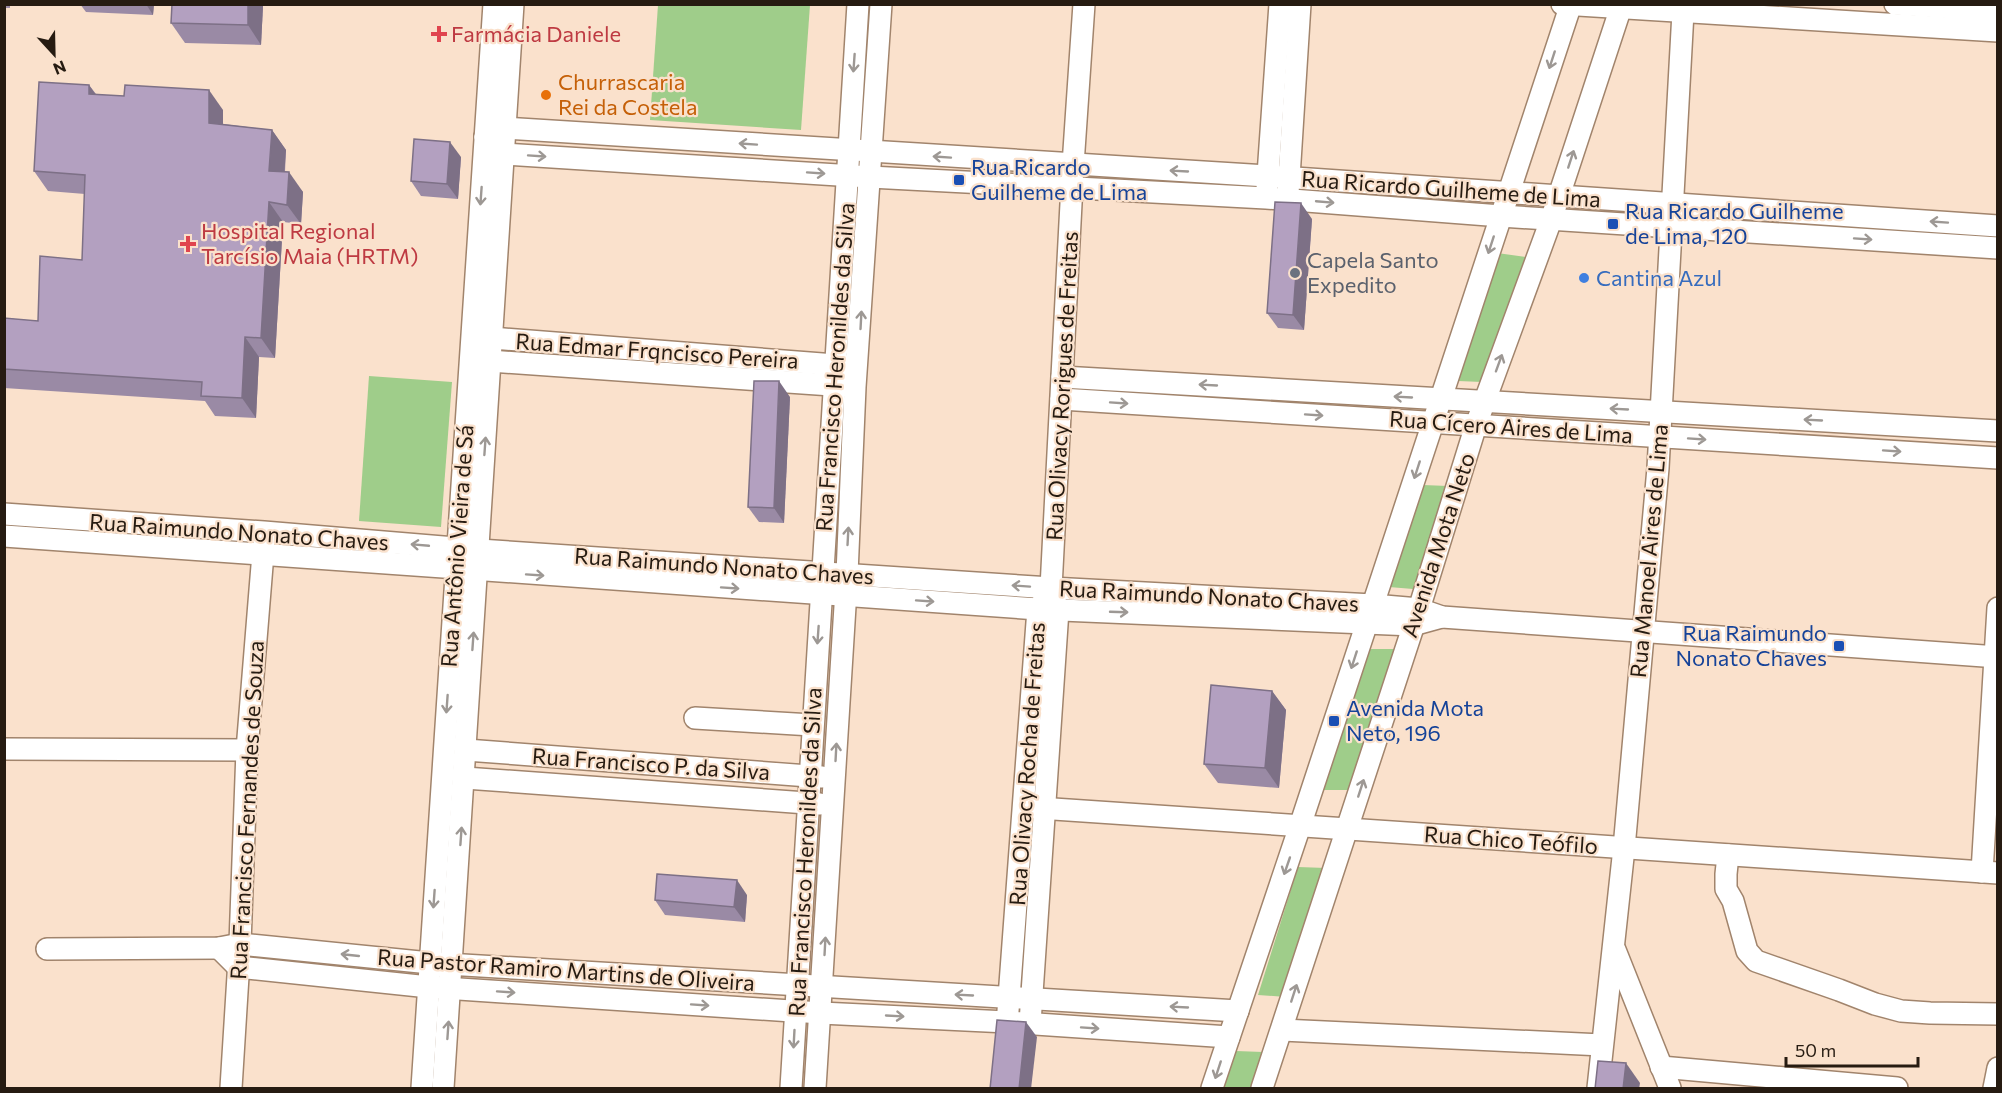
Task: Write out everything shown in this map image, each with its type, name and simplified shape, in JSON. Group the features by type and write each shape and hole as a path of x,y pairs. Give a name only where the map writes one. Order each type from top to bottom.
{"street":[{"name":"Rua Antônio Vieira de Sá","path":"422,1089 494,4"},
{"name":"Rua Antônio Vieira de Sá","path":"443,1089 465,778 513,4"},
{"name":"Rua Francisco Heronildes da Silva","path":"791,1089 858,4"},
{"name":"Rua Francisco Heronildes da Silva","path":"815,1089 881,4"},
{"name":"Rua Olivacy Rorigues de Freitas","path":"1051,588 1083,4"},
{"path":"1266,198 1280,4"},
{"path":"1288,199 1300,4"},
{"path":"1562,4 1998,31"},
{"path":"1895,4 1998,10"},
{"name":"Avenida Mota Neto","path":"1212,1089 1571,5"},
{"name":"Avenida Mota Neto","path":"1262,1089 1348,829 1476,425 1551,220 1622,6"},
{"name":"Rua Manoel Aires de Lima","path":"1598,1089 1624,848 1661,411 1683,12"},
{"name":"Rua Ricardo Guilheme de Lima","path":"485,137 505,128 1267,176 1998,226"},
{"path":"485,137 503,154"},
{"name":"Rua Ricardo Guilheme de Lima","path":"503,154 870,177 1288,199 1551,220 1998,248"},
{"path":"1223,196 1224,174"},
{"name":"Rua Edmar Frqncisco Pereira","path":"492,338 654,351 857,377"},
{"path":"652,372 654,351"},
{"name":"Rua Edmar Frqncisco Pereira","path":"490,361 652,372 835,375"},
{"name":"Rua Cícero Aires de Lima","path":"1062,377 1998,431"},
{"path":"1269,412 1273,389"},
{"name":"Rua Cícero Aires de Lima","path":"1061,399 1998,458"},
{"name":"Rua Raimundo Nonato Chaves","path":"4,514 264,532 456,559"},
{"path":"65,541 68,519"},
{"name":"Rua Francisco Fernandes de Souza","path":"231,1089 240,944 247,750 264,532"},
{"name":"Rua Raimundo Nonato Chaves","path":"4,537 263,556 456,559 847,574 1051,588 1202,606 1442,617 1996,657"},
{"name":"Rua Raimundo Nonato Chaves","path":"478,560 820,594 1048,610 1202,606"},
{"name":"Rua Olivacy Rocha de Freitas","path":"1007,1022 1019,867 1034,807 1051,588"},
{"path":"1990,873 1998,608"},
{"path":"695,718 812,725"},
{"path":"4,749 247,750"},
{"name":"Rua Francisco P. da Silva","path":"466,750 835,778"},
{"name":"Rua Francisco P. da Silva","path":"465,778 833,806"},
{"name":"Rua Olivacy Rocha de Freitas","path":"1030,1023 1041,869 1034,807"},
{"name":"Rua Chico Teófilo","path":"1034,807 1990,873"},
{"path":"1728,855 1726,889 1733,901 1747,951 1756,961 1875,1004 1901,1011 1930,1014 1998,1014"},
{"path":"1019,867 1041,869"},
{"name":"Rua Pastor Ramiro Martins de Oliveira","path":"47,949 219,948 240,944 430,963 1238,1011"},
{"path":"1613,945 1670,1089"},
{"path":"219,948 238,967"},
{"name":"Rua Pastor Ramiro Martins de Oliveira","path":"238,967 429,987 1229,1037"},
{"path":"1282,1030 1602,1045"},
{"path":"1661,1067 1843,1086 1897,1089"},
{"path":"1994,1089 1998,1068"}],"green space":[{"path":"658,5 810,5 801,130 650,120"},
{"path":"1497,253 1526,257 1482,382 1458,381"},
{"path":"369,376 452,382 441,527 359,521"},
{"path":"1423,485 1448,486 1413,589 1389,587"},
{"path":"1370,649 1396,649 1352,790 1322,790"},
{"path":"1298,867 1326,868 1286,997 1258,995"},
{"path":"1236,1051 1263,1052 1251,1088 1223,1088"}],"building":[{"path":"172,4 248,4 248,25 171,23"},
{"path":"39,82 89,85 89,94 124,96 125,85 209,90 209,123 272,130 269,171 289,172 287,205 269,202 261,338 245,337 242,398 201,396 202,382 4,369 4,318 38,321 40,256 82,260 85,175 34,171"},
{"path":"414,139 450,142 447,184 411,181"},
{"path":"1275,202 1301,203 1293,315 1267,313"},
{"path":"754,381 779,381 774,508 748,507"},
{"path":"1211,685 1272,691 1265,768 1204,764"},
{"path":"657,874 737,880 734,907 655,900"},
{"path":"997,1020 1026,1022 1019,1089 990,1089"},
{"path":"1598,1061 1626,1063 1623,1089 1595,1089"}],"place":[{"name":"Farmácia Daniele","path":"439,34"},
{"name":"Churrascaria Rei da Costela","path":"546,95"},
{"name":"Rua Ricardo Guilheme de Lima","path":"959,180"},
{"name":"Rua Ricardo Guilheme de Lima, 120","path":"1613,224"},
{"name":"Hospital Regional Tarcísio Maia (HRTM)","path":"188,244"},
{"name":"Capela Santo Expedito","path":"1295,273"},
{"name":"Cantina Azul","path":"1584,278"},
{"name":"Rua Raimundo Nonato Chaves","path":"1839,646"},
{"name":"Avenida Mota Neto, 196","path":"1334,721"}]}
